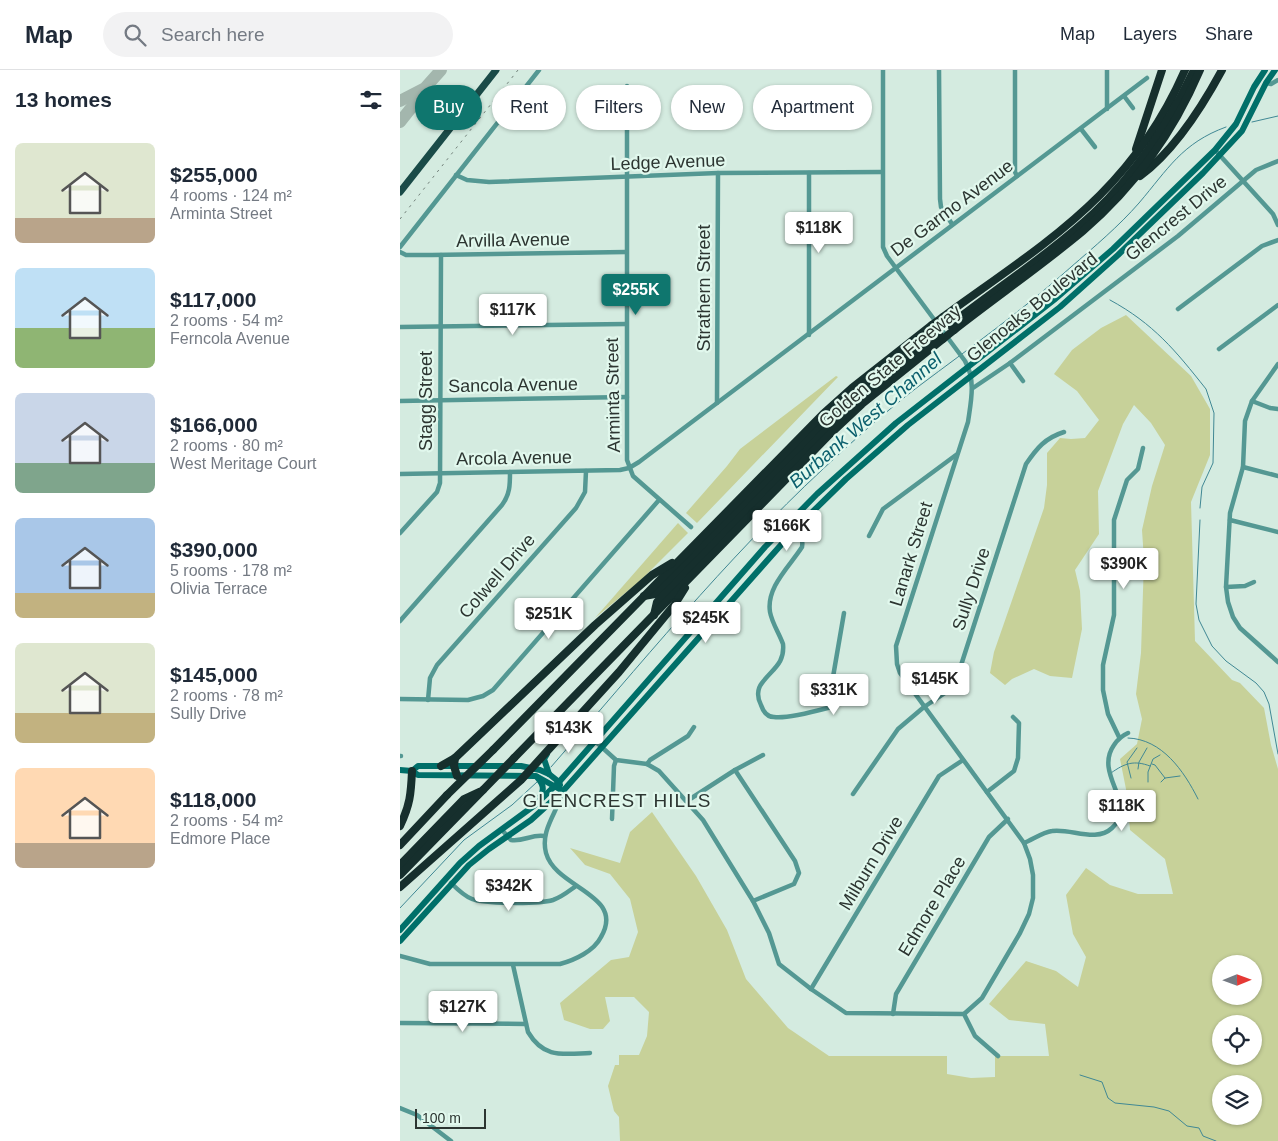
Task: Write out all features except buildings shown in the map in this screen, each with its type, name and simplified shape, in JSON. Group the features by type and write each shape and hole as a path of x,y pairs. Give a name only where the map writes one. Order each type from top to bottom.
{"highway":[{"path":"1134,156 1162,70"},
{"name":"Golden State Freeway","path":"400,875 463,805 484,790 856,410 937,332 949,324 1100,195 1134,156 1168,104 1185,70"},
{"path":"949,324 1058,239 1106,196 1151,140 1192,70"},
{"name":"Golden State Freeway","path":"400,845 823,414 852,388 949,324 1083,230 1130,183 1150,159 1174,122 1200,70"},
{"path":"1130,183 1153,167 1194,118 1222,70"},
{"path":"644,596 655,594 764,481 836,410 882,370 937,332"},
{"path":"653,617 657,602 838,418 937,332"},
{"path":"441,766 455,758 595,625 652,575 682,556"},
{"path":"400,887 532,768 659,625 676,604 691,578"},
{"path":"455,758 454,766 458,776"},
{"path":"400,826 408,809 411,795 412,771"},
{"path":"400,865 463,805"}],"main road":[{"path":"400,192 496,70"},
{"name":"Glenoaks Boulevard","path":"400,930 468,856 535,805 556,784 790,521 869,446 967,364 1027,322 1078,279 1215,150 1236,124 1254,87 1265,70"},
{"name":"Glenoaks Boulevard","path":"400,941 469,865 531,820 563,791 796,528 846,480 908,424 1033,329 1098,274 1220,156 1242,131 1266,83 1275,70"},
{"path":"662,664 669,670"},
{"path":"550,748 544,759 549,774 563,791"},
{"path":"412,771 418,766 521,766 549,774"},
{"path":"400,770 412,771 418,775 536,776 556,784"},
{"path":"535,805 543,790 536,776"}],"street":[{"path":"400,247 539,70"},
{"name":"Lanark Street","path":"883,70 882,172 884,247 887,256 967,364 973,388 968,422 896,646 896,654 900,673 1024,843 1030,858 1033,875 1033,898 1029,914 1020,933 982,998 964,1014"},
{"path":"939,70 940,199 952,224"},
{"path":"1016,70 1014,164 1017,176"},
{"path":"1107,70 1107,109"},
{"name":"De Garmo Avenue","path":"629,468 809,335 952,224 1147,78"},
{"path":"1266,83 1271,84 1277,81"},
{"path":"1124,96 1133,108"},
{"path":"1080,129 1095,147"},
{"name":"Arminta Street","path":"627,130 627,460 633,476 691,527"},
{"path":"1215,150 1273,214 1278,225"},
{"name":"Glencrest Drive","path":"973,388 1010,364 1178,236 1256,170 1278,161"},
{"name":"Ledge Avenue","path":"456,175 466,180 489,182 718,173 882,172"},
{"name":"Strathern Street","path":"717,403 718,173"},
{"path":"809,173 809,335"},
{"path":"1178,309 1262,246 1278,240"},
{"name":"Arvilla Avenue","path":"400,252 406,255 441,255 626,252"},
{"name":"Stagg Street","path":"400,533 437,492 440,483 441,255"},
{"path":"1219,349 1278,306"},
{"path":"400,327 626,324"},
{"path":"1010,364 1023,381"},
{"path":"1278,364 1252,402 1245,421 1243,467 1233,498 1230,520 1226,587 1233,617 1240,628 1278,662"},
{"name":"Sancola Avenue","path":"400,401 626,397"},
{"path":"1252,402 1278,409"},
{"name":"Sully Drive","path":"853,794 898,729 924,707 954,687 1026,464 1036,449 1052,436 1064,432"},
{"path":"1119,737 1108,714 1103,690 1103,666 1114,615 1114,520 1127,480 1138,469 1143,448"},
{"path":"869,536 883,508 956,455"},
{"path":"1243,467 1278,476"},
{"name":"Arcola Avenue","path":"400,474 586,471 629,468"},
{"name":"Colwell Drive","path":"428,700 433,670 576,508 585,492 586,471"},
{"path":"400,620 502,505 510,487 510,472"},
{"path":"400,699 468,700 493,690 659,500"},
{"path":"1230,520 1278,532"},
{"path":"790,521 802,536 802,547 774,587 770,602 772,617 783,644 783,654 780,662 762,682 758,691 759,702 765,713 773,717 812,712 831,707 836,703 838,691 833,677 844,613"},
{"path":"1226,587 1245,586 1254,582"},
{"path":"987,792 1014,771 1018,758 1019,723 1013,717"},
{"path":"647,764 650,760 688,736 694,728"},
{"path":"1024,843 1052,831 1098,835 1106,833 1114,827 1120,815 1121,807 1107,762 1111,750 1119,737 1128,733"},
{"path":"595,741 616,760 647,764 659,771 703,820 752,901 768,933 779,964 846,1013 964,1014 975,1036 998,1056"},
{"path":"687,801 735,770 763,755"},
{"path":"612,820 614,766 616,760"},
{"name":"Milburn Drive","path":"811,989 939,776 963,760"},
{"path":"735,770 795,861 799,873 794,884 752,901"},
{"path":"400,956 430,964 549,965 569,962 592,948 601,939 606,918 604,909 593,896 560,875 553,867 546,852 544,836 563,791"},
{"name":"Edmore Place","path":"893,1014 896,994 989,837 1008,819"},
{"path":"502,830 511,840 516,841 530,836 544,836"},
{"path":"446,878 466,896 478,901 544,902 555,899 576,886"},
{"path":"513,965 528,1032 536,1044 548,1053 590,1053"},
{"path":"400,1023 526,1024"},
{"path":"400,1108 417,1115 451,1141"}],"green space":[{"path":"1126,315 1191,376 1210,409 1210,455 1191,502 1195,641 1232,680 1240,683 1264,708 1278,769 1278,1141 620,1141 619,1117 614,1111 608,1086 615,1065 619,1065 619,1055 639,1055 647,1036 649,1012 634,997 605,997 610,1021 603,1029 590,1029 564,1020 560,1003 611,960 629,957 638,932 630,899 610,874 585,865 570,848 620,863 630,832 652,812 696,876 727,930 746,979 788,1028 829,1056 947,1056 947,1074 971,1078 995,1077 995,1056 1049,1056 1045,1024 1009,1020 989,1004 1026,961 1056,971 1078,987 1086,957 1073,934 1066,895 1086,868 1110,885 1138,894 1173,894 1165,859 1130,830 1126,789 1120,759 1137,744 1142,719 1136,694 1141,653 1144,560 1142,530 1152,486 1165,445 1151,423 1134,405 1123,424 1098,491 1099,534 1075,570 1080,591 1082,629 1072,678 1050,676 1034,669 1012,679 1005,685 990,673 994,652 1044,508 1047,485 1047,453 1060,438 1085,438 1099,420 1077,391 1054,374 1072,350 1101,328"},
{"path":"836,376 838,377 697,523 686,513 740,449"},
{"path":"678,523 688,533 641,580 595,618"}],"waterway":[{"name":"Burbank West Channel","path":"1252,122 1278,116"},
{"name":"Burbank West Channel","path":"551,767 717,577 823,469 894,405 1016,313 1089,252 1131,212 1168,168 1187,149 1211,133 1226,127"},
{"path":"1110,300 1152,328 1206,389 1214,413 1213,463 1202,487 1200,508"},
{"path":"1200,520 1196,604 1199,620 1212,646 1226,661 1256,683 1264,692 1269,704 1278,754"},
{"path":"1128,738 1140,740 1161,750 1179,768 1198,799"},
{"path":"1131,778 1127,762 1137,748"},
{"path":"1138,769 1139,762 1147,748"},
{"path":"1148,782 1148,772 1153,759 1160,755"},
{"path":"1111,773 1121,767 1134,763 1150,766"},
{"path":"1152,764 1155,765 1165,778"},
{"path":"1161,782 1165,778 1180,776"},
{"name":"Burbank West Channel","path":"400,908 464,840 512,805 537,782"},
{"path":"1080,1075 1102,1082 1108,1098 1115,1103 1154,1107 1169,1111 1187,1126 1199,1128 1203,1136 1216,1141"}],"taxiway":[{"path":"400,101 425,88 441,70"},
{"path":"400,122 415,103"}],"railway":[{"path":"400,219 518,70"}],"district":[{"name":"GLENCREST HILLS","path":"617,800"}]}
